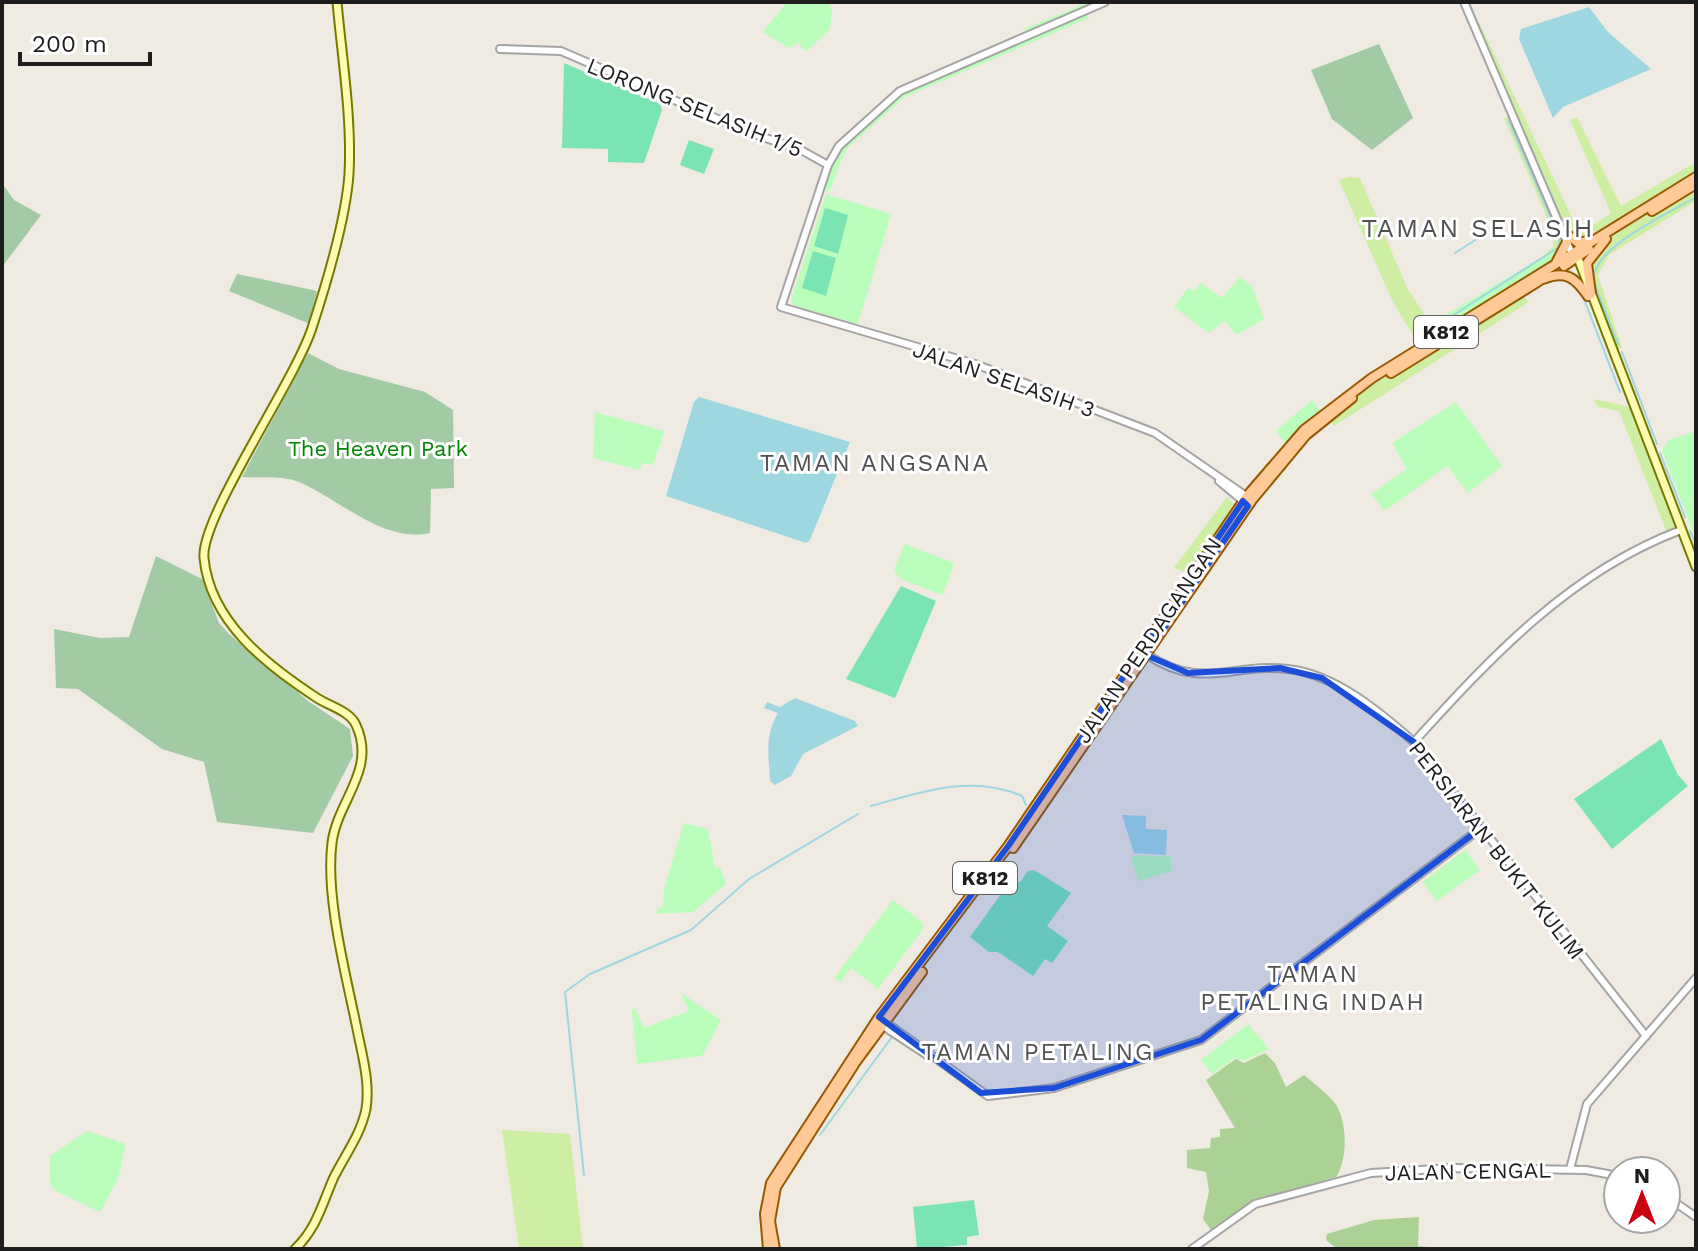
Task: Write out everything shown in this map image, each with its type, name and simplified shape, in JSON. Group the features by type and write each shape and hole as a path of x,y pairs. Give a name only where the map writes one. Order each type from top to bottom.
{"main road":[{"path":"295,1249 318,1220 366,1112 367,1081 343,958 332,867 337,823 360,775 361,742 356,725 347,714 305,690 237,634 213,591 203,556 206,539 223,503 303,351 344,208 349,172 337,2"},
{"name":"JALAN PERDAGANGAN","path":"775,1249 770,1221 776,1187 880,1022 1026,831 1248,501 1300,442 1343,404 1543,279 1696,177"},
{"name":"JALAN PERDAGANGAN","path":"1602,238 1696,184"},
{"path":"1551,267 1566,236 1578,243 1602,238"},
{"path":"1590,295 1587,263 1602,238"},
{"path":"1575,255 1696,567"},
{"name":"JALAN PERDAGANGAN","path":"768,1249 765,1214 771,1183 880,1022 1009,845 1288,445 1339,400 1575,255"},
{"path":"1543,279 1558,273 1568,275 1590,295"}],"street":[{"path":"828,165 839,146 900,91 1105,2"},
{"path":"1464,2 1575,255"},
{"name":"LORONG SELASIH 1/5","path":"500,49 561,51 748,132 801,150 828,165"},
{"name":"JALAN SELASIH 3","path":"828,165 781,307 975,364 1155,433 1248,501"},
{"path":"1414,742 1536,616 1623,556 1681,530"},
{"name":"PERSIARAN BUKIT KULIM","path":"1146,654 1167,666 1208,675 1280,668 1313,675 1371,708 1414,742 1646,1036"},
{"path":"880,1022 976,1090 999,1096 1054,1088 1189,1045 1241,1012 1481,828"},
{"path":"1570,1169 1587,1104 1696,978"},
{"name":"JALAN CENGAL","path":"1192,1249 1255,1204 1356,1176 1438,1168 1570,1169 1602,1174"}],"highlighted area":[{"path":"1243,501 1248,506 1146,655 1188,673 1280,668 1322,678 1414,742 1481,828 1201,1040 1054,1088 981,1093 879,1017 1009,845"}],"green space":[{"path":"787,2 826,2 832,8 830,29 806,52 798,43 789,48 763,32"},
{"path":"1089,2 1105,2 1086,10 1089,18 905,97 846,149 829,192 820,189 839,146 892,98 1027,35 1024,29"},
{"path":"1479,22 1577,228 1593,225 1611,213 1570,120 1577,117 1621,206 1696,162 1696,176 1575,251 1568,235 1572,254 1543,256 1553,247 1554,234 1504,118 1512,117 1474,24"},
{"path":"1379,44 1413,118 1372,150 1332,119 1311,70"},
{"path":"564,63 660,104 662,110 644,163 608,162 608,149 562,148"},
{"path":"689,140 714,149 704,174 680,165"},
{"path":"1360,178 1408,290 1432,325 1426,329 1417,320 1421,331 1413,335 1393,302 1339,180"},
{"path":"2,183 14,200 41,215 2,267"},
{"path":"1696,184 1696,201 1610,254 1598,275 1622,347 1613,351 1578,257"},
{"path":"826,194 891,214 858,324 795,306 791,300"},
{"path":"825,208 848,215 838,254 814,246"},
{"path":"1567,242 1551,267 1430,341 1422,329"},
{"path":"813,251 836,258 826,296 802,288"},
{"path":"237,274 317,291 310,324 229,291"},
{"path":"1240,277 1252,286 1264,319 1236,335 1225,321 1209,333 1174,307 1188,288 1194,291 1201,283 1222,298"},
{"path":"1521,294 1529,302 1334,426 1327,417 1375,383"},
{"name":"The Heaven Park","path":"308,353 339,369 425,392 453,410 454,488 431,489 430,533 396,532 379,526 293,480 242,477"},
{"path":"1594,399 1634,408 1681,530 1668,535 1619,411 1598,407"},
{"path":"1312,400 1322,413 1288,445 1276,431"},
{"path":"1456,402 1502,466 1468,493 1447,466 1385,511 1371,494 1407,469 1392,443"},
{"path":"595,412 664,431 653,465 642,463 640,470 593,458"},
{"path":"1696,431 1696,539 1662,450 1669,440"},
{"path":"1227,497 1235,505 1188,573 1174,568"},
{"path":"904,544 954,563 943,595 901,579 894,571"},
{"path":"156,556 202,579 219,623 229,634 308,701 350,729 353,756 313,833 217,822 204,762 162,749 78,689 56,688 54,629 100,638 129,637"},
{"path":"901,586 936,601 895,698 846,679"},
{"path":"1661,739 1678,775 1688,786 1612,849 1574,799"},
{"path":"684,823 708,829 715,868 720,867 726,884 693,912 657,914 657,909 663,907 664,889"},
{"path":"1465,850 1480,870 1437,901 1422,882"},
{"path":"1131,857 1171,857 1171,871 1138,881"},
{"path":"1034,870 1071,893 1047,926 1068,941 1052,963 1045,959 1033,976 998,952 989,952 970,937 1009,883 1020,882 1028,871"},
{"path":"893,900 922,922 923,929 878,989 851,968 840,982 834,978"},
{"path":"681,993 721,1020 702,1056 637,1064 632,1010 635,1008 644,1028 689,1011"},
{"path":"1248,1024 1269,1049 1244,1061 1235,1058 1212,1074 1201,1060"},
{"path":"1265,1053 1275,1063 1286,1087 1304,1075 1334,1102 1344,1129 1343,1160 1336,1177 1253,1201 1211,1230 1203,1219 1209,1191 1206,1172 1187,1168 1187,1150 1210,1148 1211,1138 1220,1137 1220,1129 1235,1128 1206,1080 1236,1059 1244,1063"},
{"path":"502,1130 570,1134 583,1249 519,1249"},
{"path":"87,1131 126,1144 118,1179 100,1212 54,1190 50,1183 50,1156"},
{"path":"974,1200 979,1235 967,1237 967,1245 917,1249 913,1207"},
{"path":"1419,1217 1418,1246 1448,1249 1337,1249 1326,1240 1327,1234 1374,1220"}],"water":[{"path":"1589,7 1608,32 1651,69 1563,107 1553,118 1519,39 1521,29"},
{"path":"699,397 850,442 810,540 806,543 666,496 694,402"},
{"path":"795,698 855,721 858,726 803,754 791,776 775,785 770,781 768,746 778,713 764,708 767,702 780,707"},
{"path":"1122,815 1146,816 1146,829 1167,830 1166,855 1134,853"}],"waterway":[{"path":"1469,2 1477,22"},
{"path":"1438,325 1559,247 1559,237 1509,121"},
{"path":"1618,344 1593,280 1597,267 1606,255 1634,232 1696,197"},
{"path":"1455,253 1494,228 1495,221"},
{"path":"1582,294 1620,392"},
{"path":"1622,352 1657,444"},
{"path":"1660,453 1685,517"},
{"path":"1690,531 1696,544"},
{"path":"871,806 928,791 966,786 984,786 1022,796 1026,805"},
{"path":"584,1175 565,992 590,974 691,930 749,879 858,814"},
{"path":"820,1135 892,1037"}],"district":[{"name":"TAMAN SELASIH","path":"1478,228"},
{"name":"TAMAN ANGSANA","path":"875,463"},
{"name":"TAMAN PETALING INDAH","path":"1313,988"},
{"name":"TAMAN PETALING","path":"1038,1052"}]}
